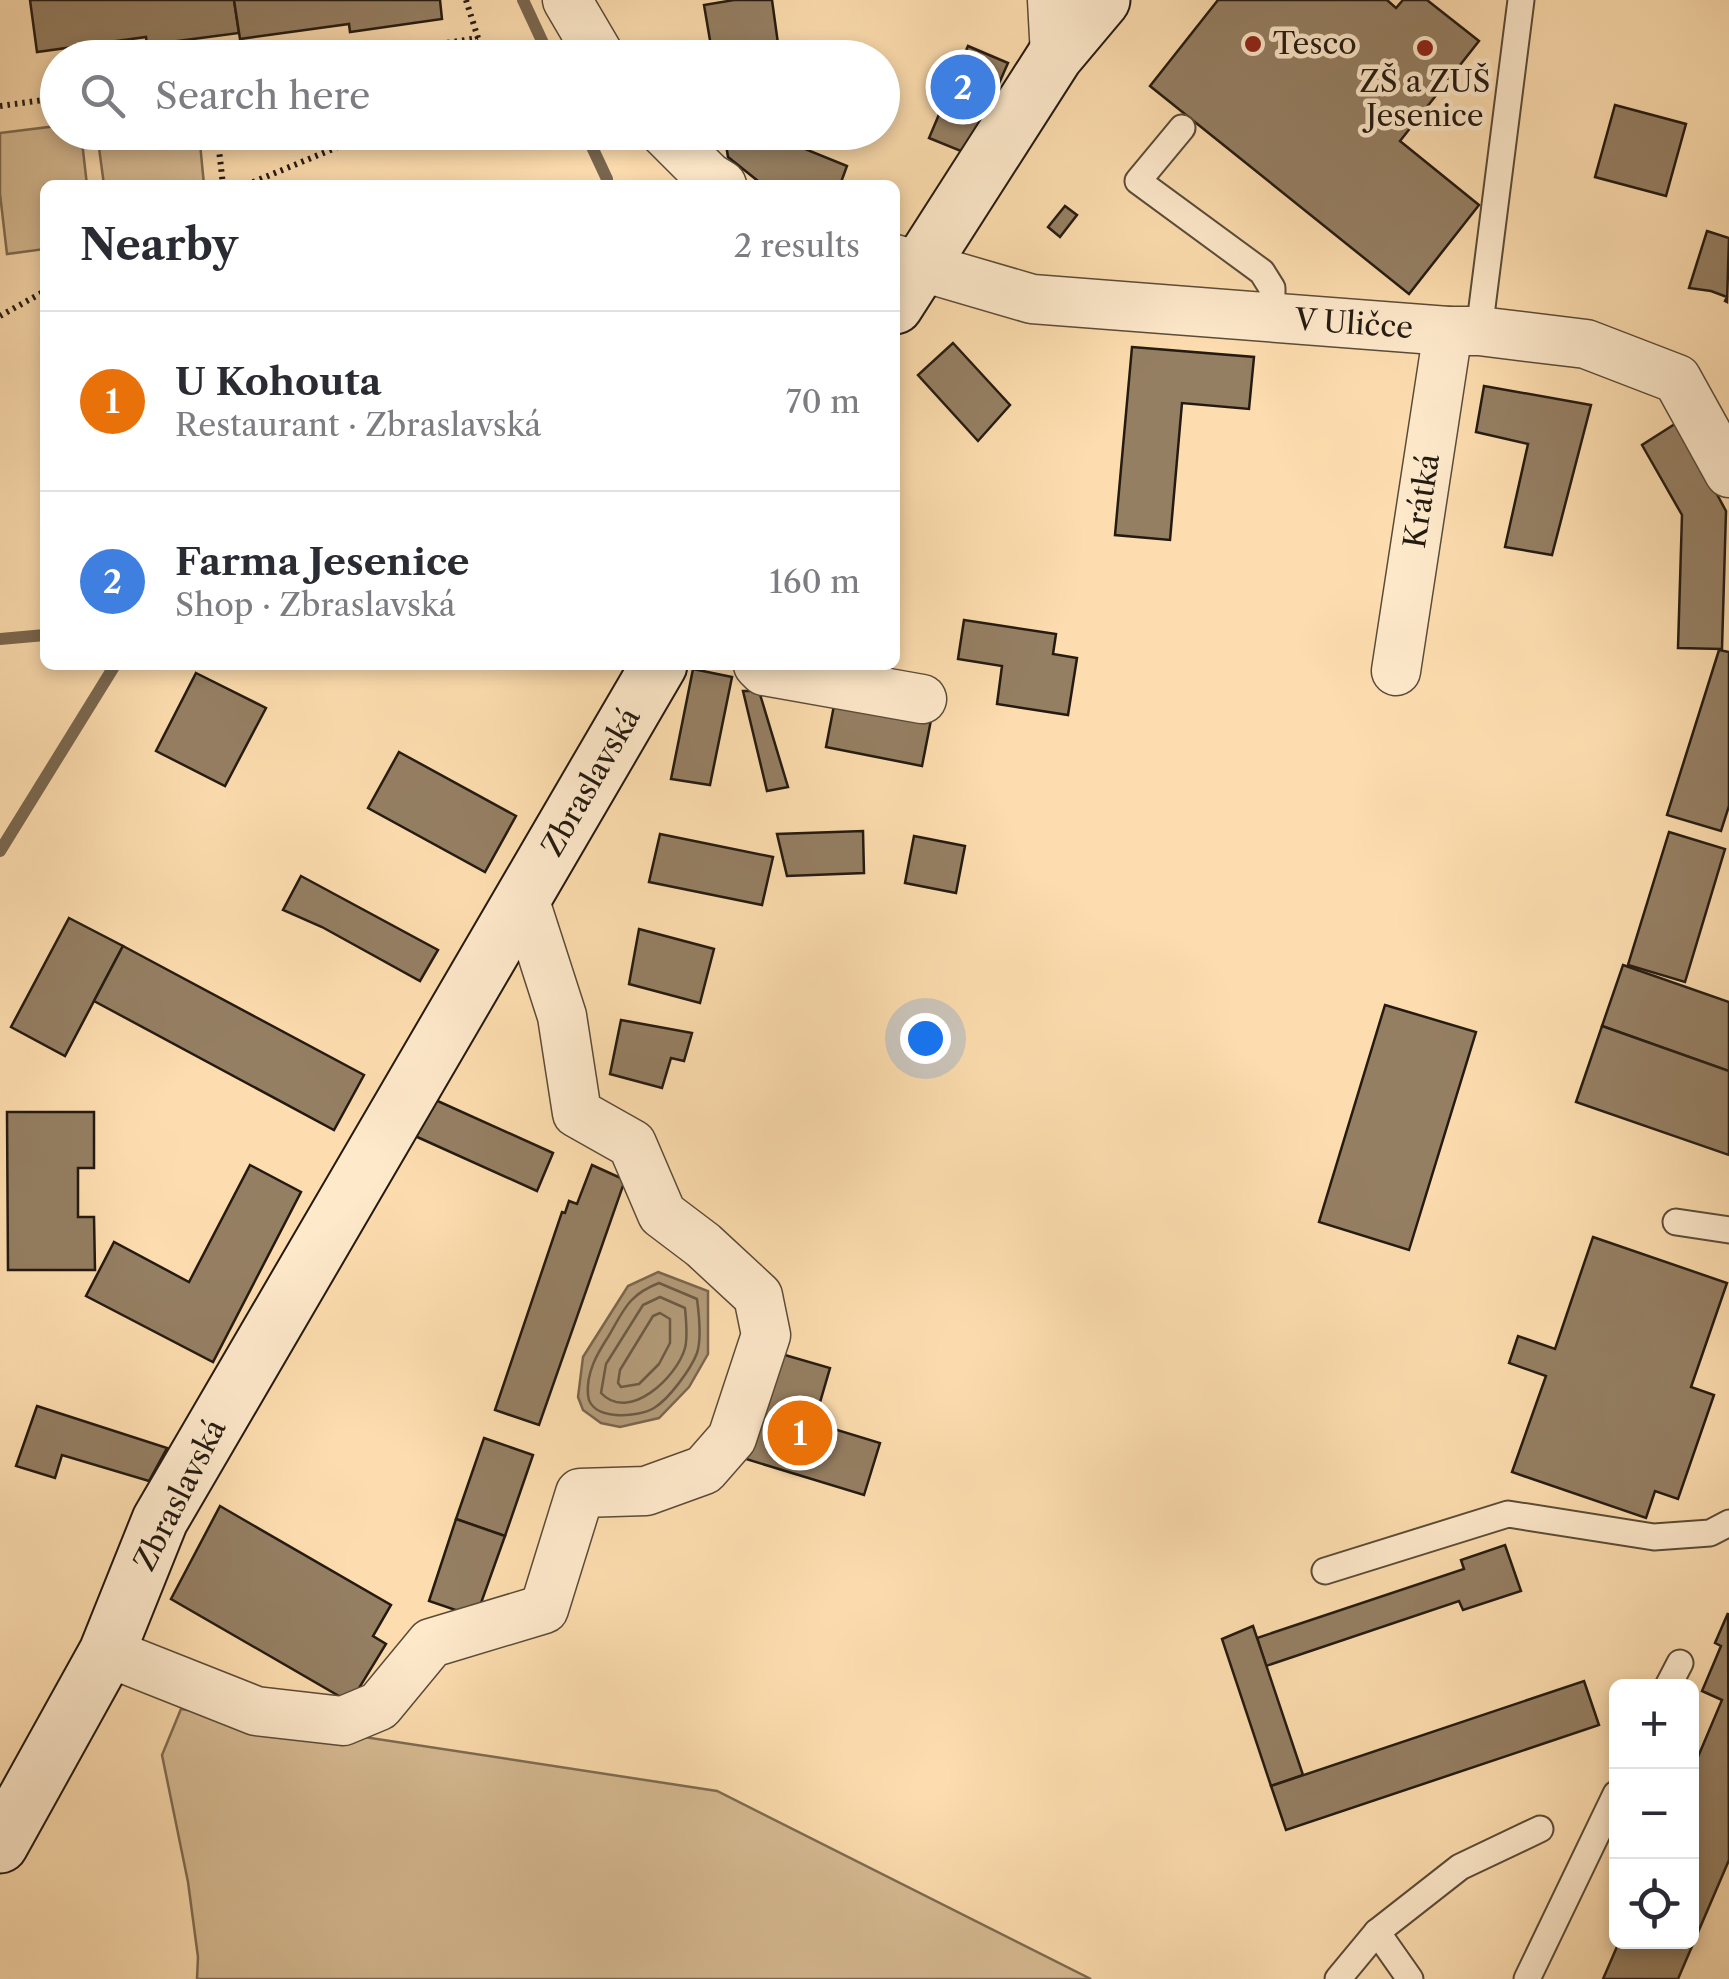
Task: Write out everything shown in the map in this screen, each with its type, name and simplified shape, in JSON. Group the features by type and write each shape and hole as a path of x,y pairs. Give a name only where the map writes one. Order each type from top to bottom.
{"main road":[{"path":"904,277 1055,56 1102,0"},
{"name":"Zbraslavská","path":"0,1844 107,1652 160,1520 656,670"}],"street":[{"path":"567,0 590,40"},
{"path":"1052,0 1055,56"},
{"path":"682,150 714,180"},
{"name":"V Uličce","path":"904,277 1032,299 1586,344 1677,380 1729,473"},
{"name":"Krátká","path":"1396,671 1463,331"},
{"path":"763,670 922,698"},
{"path":"107,1652 256,1710 342,1722 379,1706 430,1643 544,1609 580,1493 646,1491 704,1470 732,1438 766,1335 758,1296 703,1245 662,1214 632,1144 577,1112 562,1016 524,898"}],"lane":[{"path":"1463,331 1521,0"},
{"path":"1182,128 1138,181 1262,272 1272,288 1272,318"},
{"path":"1676,1222 1729,1230"},
{"path":"1325,1571 1508,1514 1654,1538 1710,1533 1729,1523"},
{"path":"1528,1979 1609,1809"},
{"path":"1338,1979 1377,1932 1460,1867 1540,1829"},
{"path":"1377,1932 1410,1979"}],"path":[{"path":"465,40 478,38 466,0"},
{"path":"0,106 40,100"},
{"path":"220,150 223,180"},
{"path":"258,180 331,150"},
{"path":"0,316 40,294"}],"shaded area":[{"path":"40,128 40,150 83,150 86,180 40,180 40,250 7,254 0,194 0,133"},
{"path":"99,150 201,150 204,180 103,180"},
{"path":"181,1709 717,1791 1091,1979 197,1979 198,1957 188,1882 162,1755"}],"water":[{"path":"658,1272 708,1291 708,1354 689,1387 659,1418 620,1427 601,1423 583,1410 578,1397 583,1357 628,1286"}],"building":[{"path":"30,0 234,0 239,33 185,40 40,40 37,52"},
{"path":"234,0 440,0 442,19 350,32 349,24 240,39"},
{"path":"772,0 778,40 710,40 704,5"},
{"path":"1218,0 1387,0 1396,8 1403,0 1427,0 1479,41 1400,141 1479,205 1409,294 1150,86"},
{"path":"968,46 1008,63 968,154 929,138"},
{"path":"1615,105 1686,124 1666,196 1595,177"},
{"path":"727,150 807,150 847,166 842,180 757,180 728,157"},
{"path":"1065,206 1077,215 1060,237 1048,227"},
{"path":"1707,231 1729,238 1727,302 1727,297 1711,291 1689,288"},
{"path":"953,343 1010,405 978,441 918,375"},
{"path":"1132,347 1254,357 1249,409 1182,403 1170,540 1115,535"},
{"path":"1484,386 1591,405 1552,555 1505,547 1528,444 1476,432"},
{"path":"1678,422 1726,511 1722,649 1678,648 1682,515 1642,445"},
{"path":"964,620 1056,634 1053,654 1077,658 1068,715 997,704 1002,666 958,659"},
{"path":"1719,650 1729,652 1729,806 1721,831 1667,815"},
{"path":"693,670 732,677 710,785 671,779"},
{"path":"196,673 266,708 225,786 156,751"},
{"path":"743,691 759,691 788,787 767,791"},
{"path":"836,695 932,715 922,766 826,747"},
{"path":"399,752 516,816 485,872 368,808"},
{"path":"863,831 864,873 787,876 777,834"},
{"path":"1669,832 1725,849 1685,982 1628,965"},
{"path":"660,834 773,857 762,905 649,882"},
{"path":"914,836 965,846 956,893 905,883"},
{"path":"301,876 438,950 420,981 283,910"},
{"path":"69,918 123,946 65,1056 11,1027"},
{"path":"639,929 714,949 700,1003 629,984"},
{"path":"123,946 364,1075 334,1130 94,1001"},
{"path":"1623,965 1729,1002 1729,1071 1602,1026"},
{"path":"1385,1005 1476,1032 1409,1250 1319,1222"},
{"path":"621,1020 692,1033 684,1061 671,1058 662,1088 610,1074"},
{"path":"1602,1026 1729,1071 1729,1155 1576,1102"},
{"path":"431,1098 553,1153 537,1191 415,1136"},
{"path":"7,1112 94,1112 94,1168 78,1168 78,1217 94,1217 95,1270 8,1270"},
{"path":"250,1165 301,1192 213,1362 86,1296 114,1242 189,1282"},
{"path":"592,1165 625,1180 539,1425 495,1410 562,1212 565,1213 569,1201 577,1204"},
{"path":"1593,1237 1727,1283 1691,1387 1714,1395 1678,1499 1655,1491 1646,1518 1512,1472 1546,1376 1509,1363 1518,1336 1555,1349"},
{"path":"778,1353 830,1368 814,1423 880,1443 864,1495 746,1459"},
{"path":"37,1406 167,1448 149,1481 62,1455 55,1478 16,1466"},
{"path":"484,1438 533,1455 505,1536 456,1519"},
{"path":"220,1506 391,1605 373,1636 386,1644 353,1698 339,1696 171,1599"},
{"path":"456,1519 505,1536 476,1617 429,1601"},
{"path":"1505,1545 1521,1591 1463,1610 1459,1601 1266,1666 1257,1638 1464,1569 1461,1560"},
{"path":"1728,1613 1729,1860 1699,1930 1699,1754 1722,1700 1702,1691 1721,1646 1715,1643"},
{"path":"1253,1626 1303,1775 1271,1786 1222,1639"},
{"path":"1584,1681 1599,1725 1286,1830 1271,1786"},
{"path":"1616,1949 1691,1949 1678,1979 1603,1979"}],"waterway":[{"path":"523,0 542,40"},
{"path":"593,150 607,180"},
{"path":"0,639 40,635"},
{"path":"0,851 112,670"}],"place":[{"name":"Tesco","path":"1253,44"},
{"name":"ZŠ a ZUŠ Jesenice","path":"1425,48"},
{"name":"Farma Jesenice","path":"963,87"},
{"name":"U Kohouta","path":"800,1433"}]}
